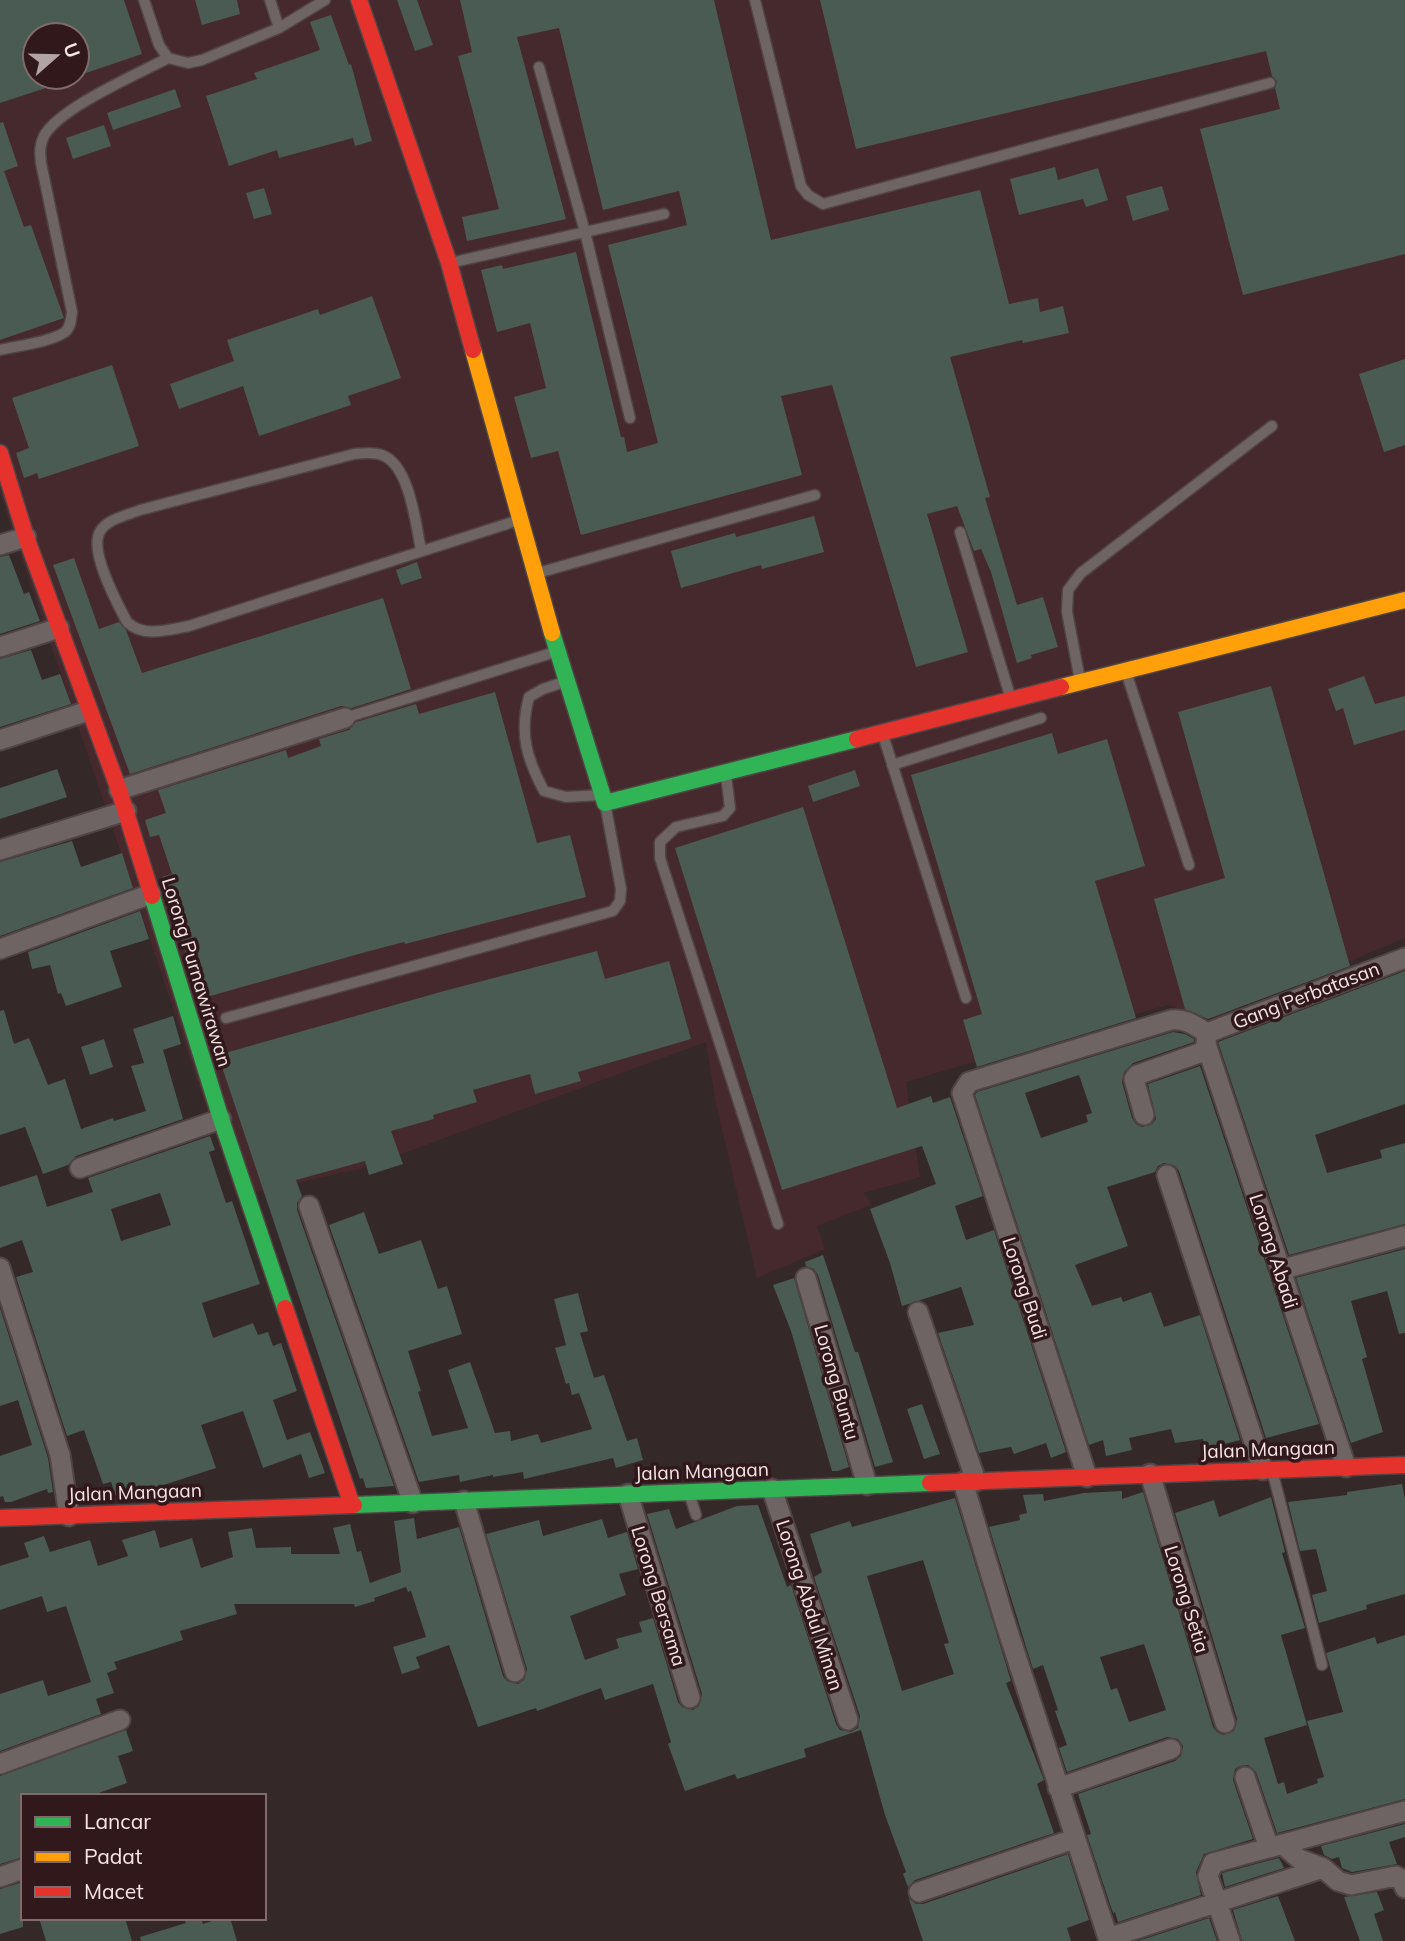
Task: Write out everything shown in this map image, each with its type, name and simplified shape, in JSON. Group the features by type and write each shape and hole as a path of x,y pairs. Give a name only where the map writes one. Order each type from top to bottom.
{"street":[{"path":"359,0 449,263 534,575 604,799 725,773 1405,600"},
{"name":"Lorong Purnawirawan","path":"0,453 26,537 119,790 221,1119 352,1505"},
{"path":"0,545 26,537"},
{"path":"0,647 59,628"},
{"path":"0,740 89,711"},
{"path":"119,790 345,718"},
{"path":"0,850 126,811"},
{"path":"0,949 151,894"},
{"name":"Gang Perbatasan","path":"1144,1115 1133,1084 1137,1075 1405,958"},
{"name":"Lorong Budi","path":"1087,1477 963,1098 964,1087 969,1082 1171,1020 1189,1021 1208,1042"},
{"name":"Lorong Abadi","path":"1208,1042 1279,1270 1346,1467"},
{"path":"80,1168 221,1119"},
{"path":"1167,1175 1267,1470"},
{"path":"309,1206 413,1503"},
{"path":"1279,1270 1405,1236"},
{"path":"0,1268 60,1455 69,1516"},
{"name":"Lorong Buntu","path":"806,1278 867,1485"},
{"path":"918,1312 969,1481 1004,1622 1108,1939 1323,1868"},
{"name":"Jalan Mangaan","path":"0,1518 1405,1465"},
{"name":"Lorong Setia","path":"1150,1474 1225,1723"},
{"name":"Lorong Abdul Minan","path":"772,1489 848,1720"},
{"name":"Lorong Bersama","path":"628,1494 690,1698"},
{"path":"464,1501 515,1672"},
{"path":"0,1764 120,1720"},
{"path":"1058,1788 1171,1749"},
{"path":"1245,1777 1275,1846 1298,1859 1323,1868 1345,1884 1357,1885 1396,1876 1401,1879 1405,1888"},
{"path":"1230,1941 1208,1876 1213,1863 1405,1811"},
{"path":"919,1892 1074,1839"},
{"path":"0,1877 21,1870"}],"lane":[{"path":"144,0 159,45 168,58 188,63 202,60 279,28 325,0"},
{"path":"270,0 279,28"},
{"path":"755,0 801,186 808,195 824,204 1270,83"},
{"path":"0,351 53,337 65,332 70,325 72,312 41,163 40,148 45,134 66,114 168,58"},
{"path":"539,67 585,232 630,418"},
{"path":"449,263 664,214"},
{"path":"1080,682 1067,612 1068,590 1081,573 1272,426"},
{"path":"421,550 411,500 401,475 394,463 384,456 370,453 354,454 140,510 101,528 96,540 97,552 127,622 134,629 146,632 188,626 519,520"},
{"path":"534,575 815,495"},
{"path":"960,532 1012,700"},
{"path":"345,718 558,651"},
{"path":"1125,671 1189,865"},
{"path":"226,1018 613,911 620,901 621,889 604,799 566,797 544,791 529,764 524,733 528,697 567,681"},
{"path":"892,765 1041,718"},
{"path":"882,733 966,998"},
{"path":"725,773 730,808 723,816 676,827 660,842 660,859 778,1224"},
{"path":"1267,1470 1322,1665"},
{"path":"689,1492 696,1515"}],"shaded area":[{"path":"0,0 1405,0 1405,938 1212,1019 1167,1005 906,1082 920,1177 864,1193 871,1205 817,1226 825,1249 757,1278 715,1099 706,1042 360,1169 236,1196 0,493"}],"building":[{"path":"0,0 124,0 142,54 91,71 91,21 21,21 21,91 37,91 0,103"},
{"path":"195,0 237,0 240,14 202,25"},
{"path":"397,0 417,0 433,45 415,51"},
{"path":"460,0 714,0 771,240 980,190 1009,304 1038,298 1040,312 1063,306 1069,333 1023,343 1022,340 950,357 990,497 985,498 1017,605 1043,597 1058,647 1031,655 1032,658 1017,663 991,572 981,549 974,551 957,506 927,514 968,652 916,667 832,385 781,396 802,475 581,535 558,451 531,458 514,397 546,388 530,323 497,332 481,270 502,265 503,269 576,252 621,437 624,437 627,452 658,443 608,245 687,225 679,191 603,210 559,28 517,37 566,219 467,241 462,217 499,209 458,56 472,52"},
{"path":"820,0 1405,0 1405,254 1243,295 1200,129 1280,109 1275,88 1277,82 1272,76 1266,51 856,149"},
{"path":"331,15 349,65 351,64 372,141 355,146 353,138 279,158 277,150 229,166 206,96 257,79 254,73 320,50 310,22"},
{"path":"175,89 181,107 113,130 107,113"},
{"path":"3,122 18,166 4,171 24,227 31,225 64,318 0,340 0,123"},
{"path":"104,125 111,146 73,159 66,138"},
{"path":"1055,167 1058,180 1098,168 1108,200 1086,207 1083,199 1019,215 1010,179"},
{"path":"1162,186 1169,210 1133,221 1126,196"},
{"path":"264,188 272,214 254,219 246,193"},
{"path":"372,296 401,378 348,396 351,405 259,436 243,386 179,409 170,384 234,361 227,340 318,309 320,315"},
{"path":"1405,359 1405,445 1384,452 1359,374"},
{"path":"112,365 139,446 39,479 37,473 24,478 16,453 29,448 12,398"},
{"path":"814,516 824,552 762,569 761,565 681,588 671,551 735,533 736,537"},
{"path":"9,555 24,594 29,592 40,621 0,634 0,557"},
{"path":"74,558 99,629 119,622 126,630 142,673 383,598 411,689 352,708 341,706 130,774 53,565"},
{"path":"417,562 422,578 401,585 396,570"},
{"path":"31,650 42,680 60,674 71,704 0,727 0,659"},
{"path":"1364,676 1375,704 1405,696 1405,730 1354,745 1343,708 1336,711 1328,689"},
{"path":"1271,686 1350,966 1208,1019 1185,1009 1154,899 1225,878 1178,712"},
{"path":"495,692 537,843 570,835 586,897 362,953 200,999 162,877 172,874 159,835 150,837 145,820 166,813 158,790 286,750 288,758 321,746 319,739 349,730 356,722 416,704 419,714"},
{"path":"1052,733 1058,754 1107,739 1145,866 1095,881 1136,1018 977,1067 963,1020 982,1014 911,775"},
{"path":"57,769 67,797 0,819 0,788"},
{"path":"855,770 860,786 813,802 808,786"},
{"path":"803,807 897,1108 931,1096 933,1103 950,1097 983,1196 955,1206 966,1240 994,1230 1066,1452 1051,1458 1046,1443 1014,1454 1011,1447 979,1453 938,1333 974,1325 961,1287 902,1306 870,1209 936,1184 922,1146 782,1190 675,848"},
{"path":"72,841 81,867 122,853 133,888 0,936 0,862"},
{"path":"140,911 149,939 110,951 122,987 66,1006 61,993 58,994 50,965 32,969 28,952"},
{"path":"597,951 605,979 669,961 691,1039 578,1072 581,1081 535,1094 530,1074 473,1090 477,1102 433,1115 434,1119 391,1131 403,1164 369,1175 365,1161 296,1180 302,1196 297,1203 297,1210 394,1486 366,1488 363,1478 360,1479 218,1055"},
{"path":"1405,971 1405,1104 1315,1135 1327,1173 1382,1158 1380,1150 1405,1143 1405,1224 1289,1255 1218,1042"},
{"path":"4,1010 14,1044 29,1038 48,1085 65,1079 81,1129 146,1111 131,1066 144,1063 133,1029 173,1016 181,1044 163,1050 183,1119 76,1156 68,1165 43,1174 25,1127 0,1135 0,1011"},
{"path":"1173,1032 1194,1039 1194,1042 1133,1063 1124,1072 1122,1082 1132,1118 1142,1127 1152,1124 1156,1119 1148,1084 1200,1066 1319,1424 1266,1438 1179,1171 1175,1166 1164,1163 1158,1166 1155,1172 1107,1187 1128,1246 1075,1265 1092,1306 1121,1297 1123,1302 1151,1292 1164,1327 1200,1315 1240,1440 1205,1449 1203,1439 1175,1443 1171,1429 1129,1438 1132,1450 1106,1456 1103,1440 1089,1445 975,1095 977,1092","holes":["1079,1075 1092,1113 1086,1115 1088,1122 1041,1138 1025,1093"]},
{"path":"104,1039 113,1067 90,1075 81,1047"},
{"path":"210,1136 215,1150 209,1152 226,1203 232,1201 260,1284 202,1303 213,1338 253,1323 258,1335 268,1332 273,1346 281,1343 297,1391 273,1400 287,1440 310,1432 325,1473 309,1478 301,1454 263,1468 243,1411 201,1425 216,1468 148,1490 147,1486 116,1496 111,1482 103,1484 84,1430 67,1436 16,1277 33,1272 22,1240 0,1248 0,1187 37,1175 47,1207 93,1192 88,1178","holes":["160,1193 171,1225 121,1241 111,1209"]},
{"path":"364,1212 379,1254 421,1240 438,1289 447,1286 462,1334 408,1351 432,1436 468,1428 448,1370 470,1362 495,1433 510,1431 511,1441 538,1434 541,1443 592,1429 579,1393 572,1395 569,1383 566,1384 555,1348 566,1345 554,1299 578,1293 588,1331 580,1333 594,1378 604,1375 627,1441 637,1438 643,1460 616,1468 613,1458 524,1479 523,1472 460,1482 459,1475 419,1482 329,1225"},
{"path":"1405,1249 1405,1333 1399,1334 1387,1291 1351,1301 1367,1357 1362,1359 1383,1432 1351,1443 1296,1278"},
{"path":"823,1255 893,1462 875,1467 818,1275 814,1269 806,1266 805,1262"},
{"path":"794,1278 849,1467 838,1471 832,1471 791,1331 773,1285"},
{"path":"0,1308 48,1458 53,1492 48,1493 47,1489 11,1502 5,1502 3,1496 0,1497 0,1456 32,1445 18,1400 0,1406"},
{"path":"922,1404 940,1454 924,1459 907,1409"},
{"path":"1402,1484 1405,1499 1405,1594 1319,1623 1312,1595 1327,1591 1316,1549 1300,1551 1288,1502 1347,1495 1347,1492"},
{"path":"1122,1491 1122,1499 1143,1492 1213,1727 1223,1735 1234,1731 1237,1719 1175,1513 1214,1500 1219,1517 1271,1497 1285,1552 1282,1553 1305,1628 1281,1635 1307,1725 1264,1738 1278,1784 1284,1782 1287,1794 1318,1783 1317,1779 1324,1777 1307,1721 1343,1712 1326,1653 1375,1637 1377,1644 1405,1635 1405,1799 1277,1833 1256,1772 1248,1765 1240,1766 1235,1769 1233,1780 1253,1839 1204,1854 1196,1872 1201,1895 1118,1922 1087,1835 1091,1834 1078,1794 1175,1761 1181,1756 1183,1746 1178,1739 1167,1737 1067,1772 1059,1748 1067,1745 1055,1711 1058,1710 1043,1665 1033,1669 989,1527 1020,1520 1019,1515 1027,1513 1023,1495 1043,1494 1044,1501 1084,1493","holes":["1144,1644 1166,1710 1129,1722 1117,1688 1111,1690 1100,1657"]},
{"path":"955,1498 1011,1681 1006,1683 1044,1780 1037,1784 1054,1833 915,1880 908,1887 903,1874 906,1872 885,1815 861,1730 804,1749 806,1757 737,1779 735,1774 685,1791 668,1744 671,1742 653,1684 605,1700 601,1688 537,1711 536,1708 478,1727 449,1645 416,1657 420,1668 402,1674 393,1647 426,1637 411,1591 408,1592 406,1587 355,1607 354,1604 234,1604 237,1614 180,1631 183,1640 114,1662 117,1669 107,1673 114,1693 96,1699 101,1714 0,1751 0,1694 43,1680 48,1696 91,1682 66,1606 47,1612 42,1596 0,1610 0,1566 29,1557 24,1543 44,1536 50,1552 90,1540 98,1566 128,1556 122,1540 155,1530 160,1548 192,1538 201,1568 233,1557 228,1532 252,1528 256,1548 291,1547 291,1554 340,1554 333,1528 350,1524 357,1552 361,1551 370,1583 401,1572 394,1521 414,1518 417,1539 459,1527 503,1676 507,1681 518,1684 524,1680 527,1669 486,1534 539,1520 543,1536 602,1519 608,1538 627,1532 638,1569 619,1574 626,1595 570,1616 585,1660 619,1648 616,1639 642,1632 639,1622 653,1618 678,1702 682,1707 693,1710 699,1706 702,1694 647,1514 669,1509 676,1529 737,1506 758,1505 787,1587 791,1585 836,1724 840,1730 851,1732 858,1728 860,1716 814,1577 822,1572 810,1534 850,1521 852,1527","holes":["923,1560 949,1643 944,1644 954,1674 902,1691 867,1576"]},
{"path":"126,1730 133,1751 118,1756 127,1783 96,1794 21,1794 21,1858 0,1864 0,1776"},
{"path":"1405,1824 1405,1837 1389,1842 1397,1864 1352,1872 1342,1868 1339,1857 1332,1859 1324,1855 1321,1846"},
{"path":"1068,1854 1089,1920 1067,1928 1071,1941 923,1941 909,1899 916,1904 923,1904"},
{"path":"1279,1858 1284,1868 1225,1887 1222,1873"},
{"path":"21,1883 23,1927 0,1934 0,1889"},
{"path":"1377,1892 1384,1910 1374,1914 1383,1941 1360,1941 1344,1897"},
{"path":"1278,1896 1295,1941 1242,1941 1233,1910"},
{"path":"1209,1918 1217,1941 1138,1941"},
{"path":"40,1920 126,1920 132,1941 46,1941"},
{"path":"185,1920 202,1920 203,1924 215,1920 231,1920 237,1941 141,1941 140,1937 186,1923"}],"traffic: fast":[{"path":"552,633 605,803 857,739"},
{"path":"152,896 221,1119 285,1308"},
{"path":"354,1505 930,1483"}],"traffic: slow":[{"path":"473,350 552,633"},
{"path":"1061,687 1405,600"}],"traffic: jam":[{"path":"359,0 449,263 473,350"},
{"path":"0,453 26,537 119,790 152,896"},
{"path":"857,739 1061,687"},
{"path":"285,1308 352,1505"},
{"path":"930,1483 1405,1465"},
{"path":"0,1518 354,1505"}]}
